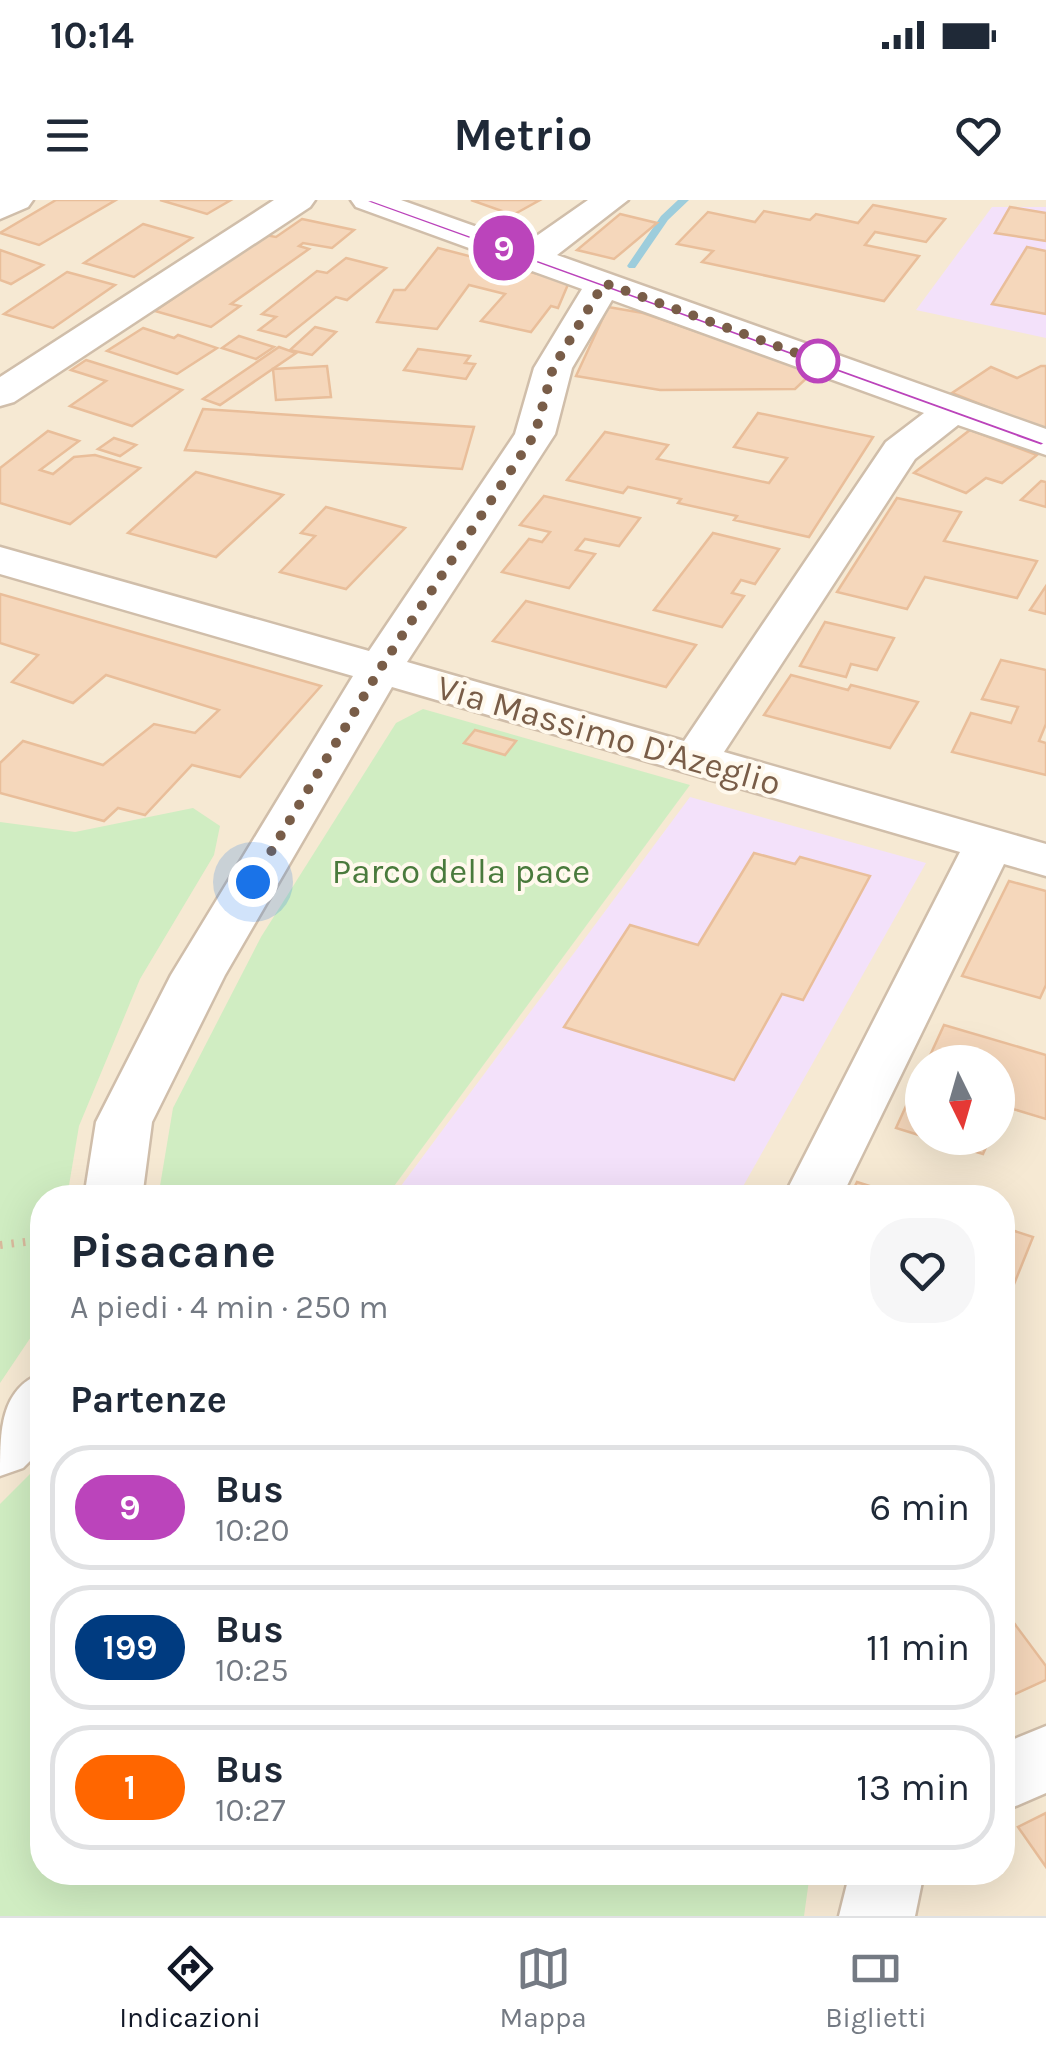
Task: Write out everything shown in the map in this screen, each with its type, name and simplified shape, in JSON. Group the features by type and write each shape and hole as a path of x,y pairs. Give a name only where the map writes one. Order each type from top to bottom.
{"street":[{"path":"0,209 16,200"},
{"path":"0,394 298,200"},
{"path":"368,200 1046,443"},
{"path":"531,258 611,200"},
{"path":"115,1185 124,1122 198,975 380,669 535,434 553,368 604,283"},
{"path":"696,760 900,451 953,410"},
{"name":"Via Massimo D'Azeglio","path":"0,560 1046,860"},
{"path":"819,1185 990,844"},
{"path":"0,1450 30,1420"},
{"path":"1015,1773 1046,1758"},
{"path":"877,1916 883,1885"}],"path":[{"path":"0,1245 30,1241"}],"shaded area":[{"path":"0,200 1046,200 1046,1916 0,1916"},
{"path":"992,207 1046,207 1046,338 916,310"},
{"path":"690,797 926,863 744,1185 402,1185"}],"green space":[{"name":"Parco della pace","path":"423,709 690,785 395,1185 160,1185 173,1108 261,937 396,723"},
{"path":"193,808 220,826 214,855 140,979 79,1126 69,1185 30,1185 30,1338 0,1383 0,822 75,832"},
{"path":"30,1474 30,1885 808,1885 804,1916 0,1916 0,1504"}],"building":[{"path":"56,200 116,200 39,245 0,233"},
{"path":"160,200 231,200 207,214"},
{"path":"471,200 540,200 513,215"},
{"path":"873,205 945,219 926,242 875,232 865,245 919,256 884,301 702,262 713,251 677,244 708,212 755,222 764,211 810,220 816,214 858,223"},
{"path":"1010,207 1046,213 1046,241 995,233"},
{"path":"620,214 657,223 614,259 577,250"},
{"path":"302,219 354,230 332,248 303,243 299,246 309,249 231,304 240,306 211,327 155,311 265,235 276,237"},
{"path":"143,224 192,238 134,277 84,263"},
{"path":"1027,247 1046,251 1046,314 992,304"},
{"path":"438,248 569,282 558,308 551,306 531,332 481,321 505,294 469,285 437,329 377,322 394,290 405,290"},
{"path":"0,250 43,265 11,284 0,280"},
{"path":"346,258 386,268 347,300 336,297 286,337 259,330 276,317 262,314 317,271 327,273"},
{"path":"67,272 115,285 53,328 4,314"},
{"path":"608,307 643,313 813,372 795,389 660,390 576,376"},
{"path":"315,327 336,332 312,355 290,350"},
{"path":"143,328 217,348 177,374 107,351"},
{"path":"239,336 274,347 256,359 222,348"},
{"path":"279,347 296,353 220,405 203,399"},
{"path":"418,349 470,356 465,363 475,364 466,379 404,370"},
{"path":"86,360 182,390 132,426 70,406 106,381 71,370"},
{"path":"327,366 331,397 276,400 273,369"},
{"path":"1046,366 1046,430 952,393 991,367 1017,378"},
{"path":"203,409 474,427 462,469 185,450"},
{"path":"758,413 873,437 809,537 734,520 737,516 678,503 681,499 628,487 623,493 567,480 605,432 668,445 657,459 769,483 787,458 734,447"},
{"path":"970,430 1037,455 1002,483 986,478 966,493 914,473"},
{"path":"48,431 79,441 40,470 53,474 74,457 95,455 140,468 70,524 0,503 0,468"},
{"path":"114,438 136,445 120,456 98,449"},
{"path":"196,472 283,495 216,557 128,533"},
{"path":"1041,481 1046,482 1046,507 1021,500"},
{"path":"544,496 640,518 619,546 585,539 576,550 595,554 569,588 502,572 529,539 542,542 550,532 520,525"},
{"path":"897,498 961,512 944,541 1037,561 1017,598 925,577 907,609 837,592"},
{"path":"326,507 405,528 346,589 280,572 315,536 301,533"},
{"path":"713,533 779,549 755,584 741,580 732,593 744,596 722,627 654,610"},
{"path":"1046,586 1046,614 1030,610"},
{"path":"0,594 321,686 240,777 192,765 145,815 118,808 104,821 0,793 0,763 23,741 103,765 154,724 195,733 219,710 106,675 73,703 12,682 38,655 0,643"},
{"path":"526,601 696,645 666,687 493,641"},
{"path":"825,622 894,638 877,670 851,664 846,677 800,666"},
{"path":"1001,660 1046,670 1046,724 1039,741 1046,743 1046,775 952,752 971,713 1011,723 1018,707 982,699"},
{"path":"791,675 918,702 890,748 764,715"},
{"path":"475,730 516,741 505,755 464,743"},
{"path":"754,853 795,864 800,857 870,876 803,1000 782,994 734,1080 564,1027 630,925 698,945"},
{"path":"1009,881 1046,891 1046,985 1040,998 962,976"},
{"path":"944,1025 1012,1045 935,1045"},
{"path":"1015,1046 1046,1055 1046,1119 1015,1110"},
{"path":"905,1108 905,1131 896,1128"},
{"path":"1015,1231 1033,1237 1015,1282"},
{"path":"1015,1624 1046,1666 1046,1680 1015,1694"},
{"path":"1046,1813 1046,1867 1018,1827"}],"waterway":[{"path":"632,266 664,218 684,200"}],"bus line":[{"name":"9","path":"368,200 1046,443"}],"route":[{"path":"253,882 380,669 535,434 553,368 604,283 818,361"}]}
